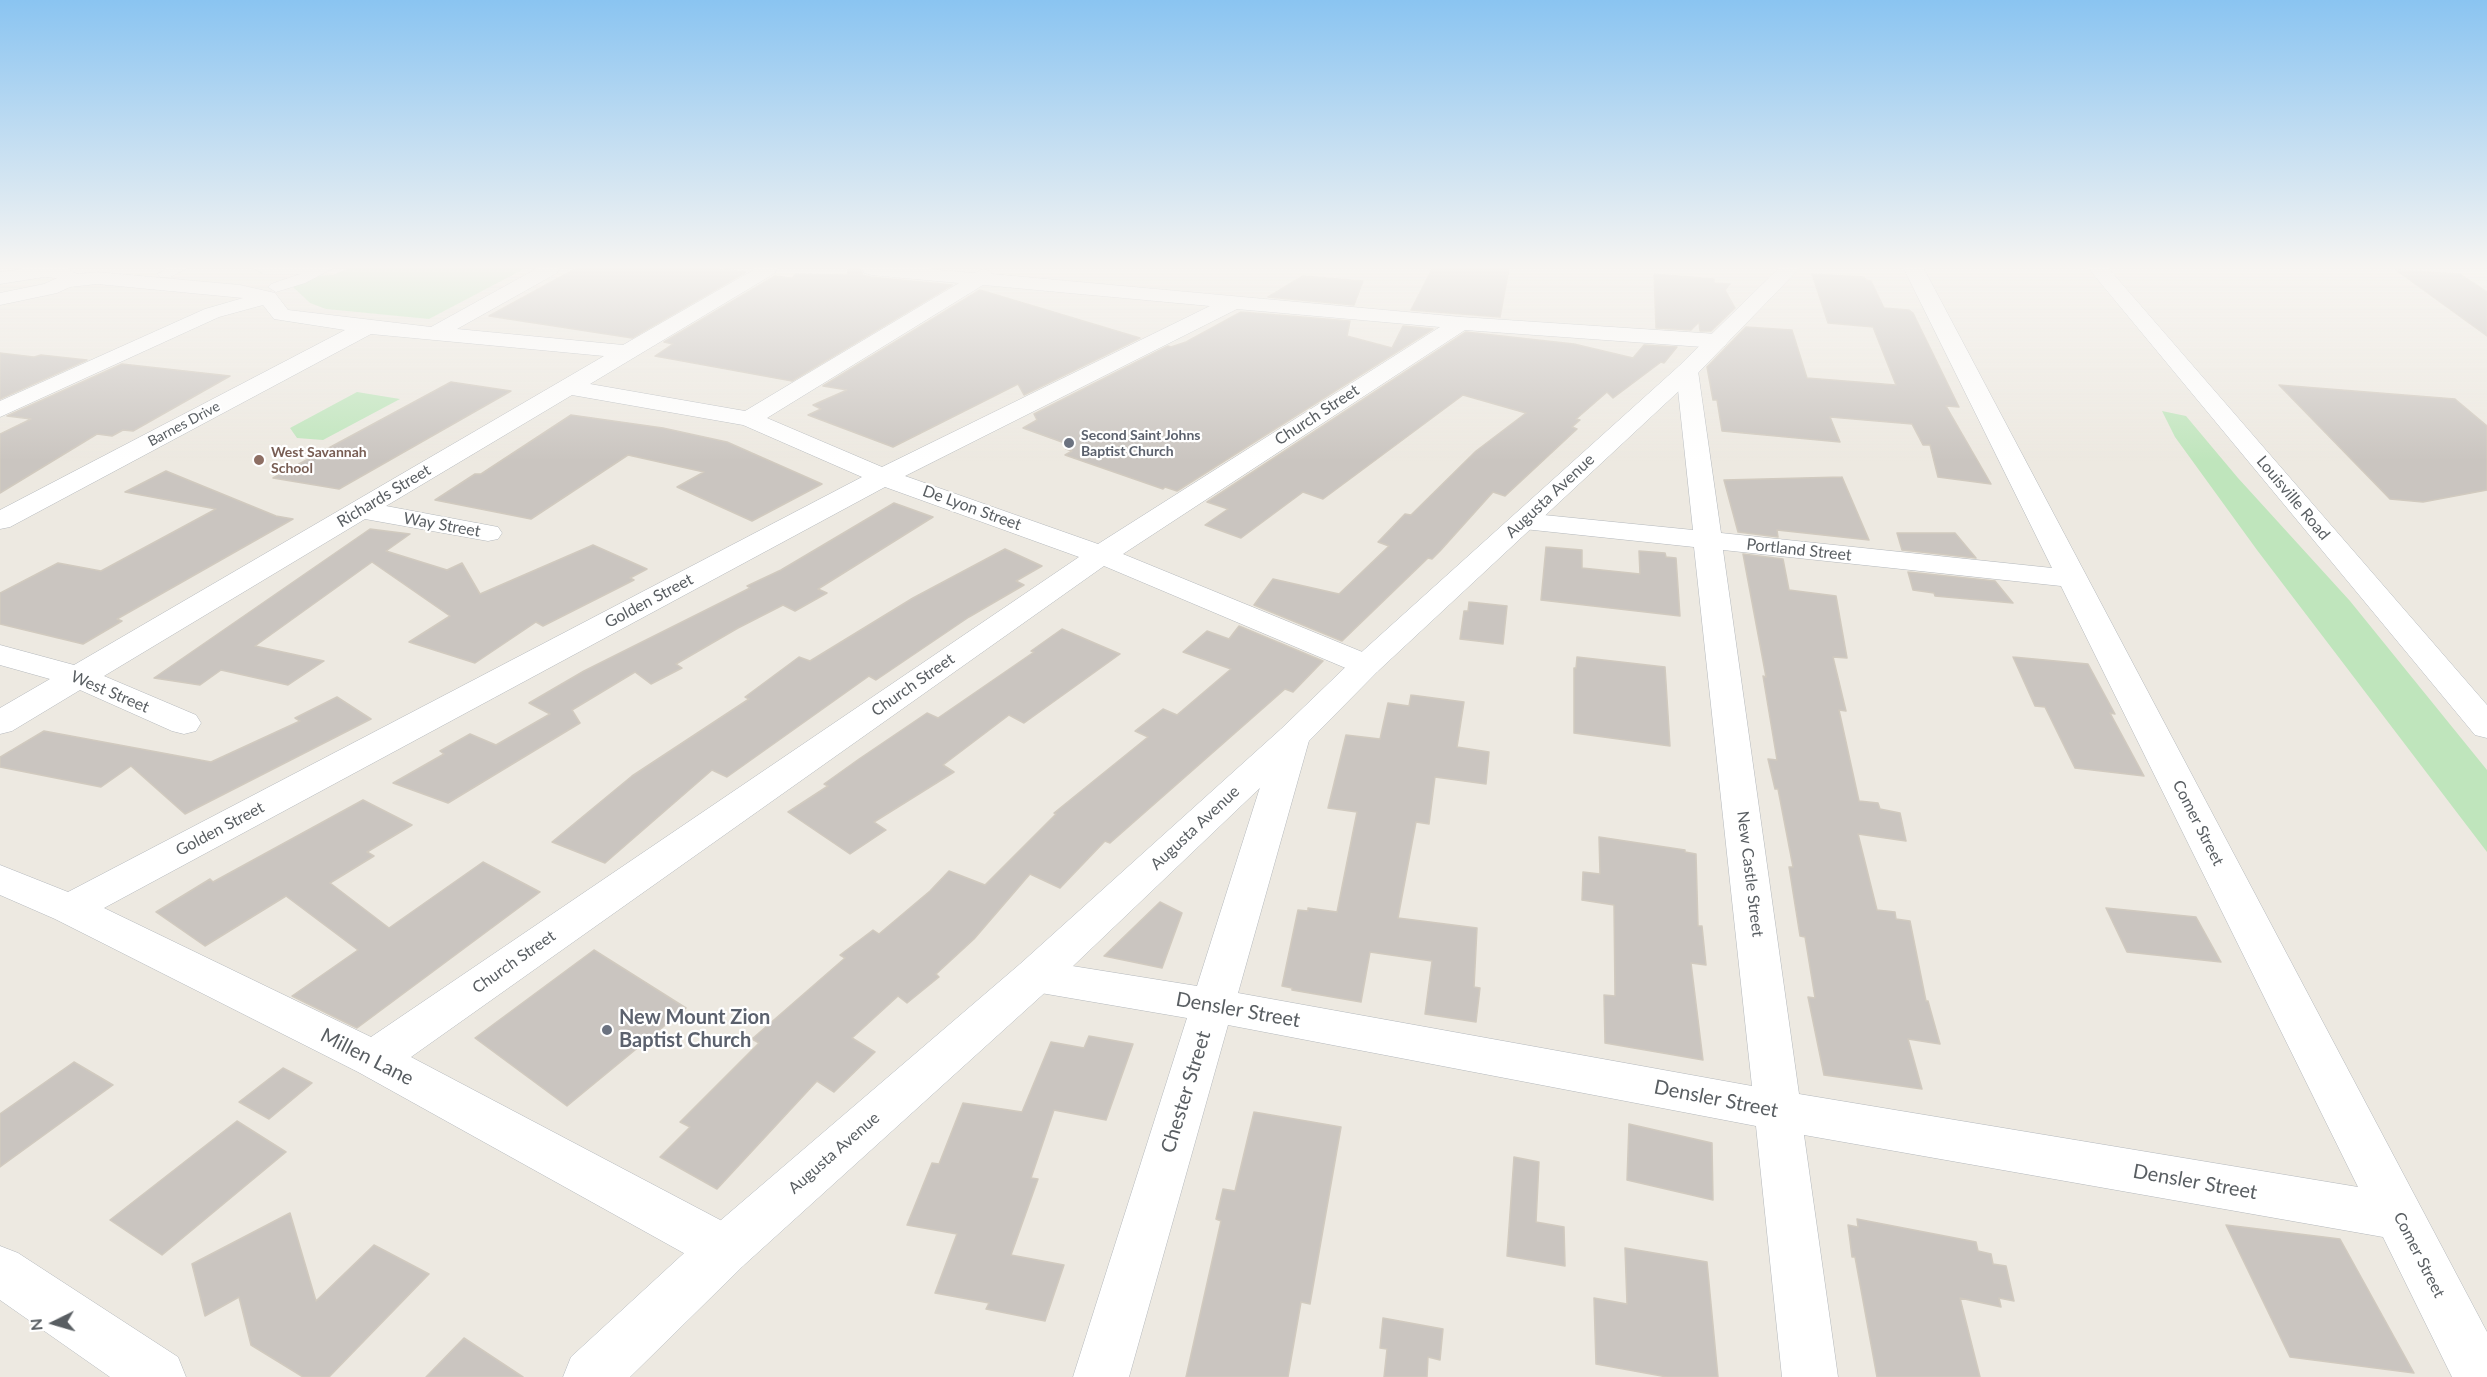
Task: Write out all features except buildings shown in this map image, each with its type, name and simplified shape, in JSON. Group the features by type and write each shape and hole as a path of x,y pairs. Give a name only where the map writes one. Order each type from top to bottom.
{"street":[{"path":"0,410 169,333"},
{"name":"Barnes Drive","path":"0,521 356,333"},
{"path":"427,333 626,352"},
{"name":"Richards Street","path":"0,723 658,333"},
{"path":"748,419 887,333"},
{"name":"Golden Street","path":"69,909 884,477 1171,333"},
{"name":"Church Street","path":"374,1059 1101,555 1445,333"},
{"path":"1606,333 1716,341"},
{"name":"Augusta Avenue","path":"591,1377 726,1249 1035,976 1293,737 1366,665 1687,371 1724,333"},
{"name":"Comer Street","path":"1947,333 2481,1377"},
{"name":"Louisville Road","path":"2154,333 2487,726"},
{"name":"New Castle Street","path":"1687,371 1810,1377"},
{"name":"De Lyon Street","path":"568,387 748,419 884,477 1101,555 1366,665"},
{"name":"Way Street","path":"360,510 488,533"},
{"name":"Portland Street","path":"1524,521 2073,579"},
{"name":"West Street","path":"0,656 79,676 184,723"},
{"name":"Chester Street","path":"1101,1377 1293,737"},
{"name":"Millen Lane","path":"0,879 69,909 374,1059 726,1249"},
{"name":"Densler Street","path":"1035,976 1212,1005 1779,1111 2399,1217"},
{"path":"0,1270 158,1377"}],"green space":[{"path":"357,392 400,399 323,440 297,438 290,428"},
{"path":"2162,411 2186,416 2238,478 2350,601 2487,770 2487,852 2257,550 2175,437"}],"place":[{"name":"Second Saint Johns Baptist Church","path":"1069,443"},
{"name":"West Savannah School","path":"259,460"},
{"name":"New Mount Zion Baptist Church","path":"607,1030"}]}
